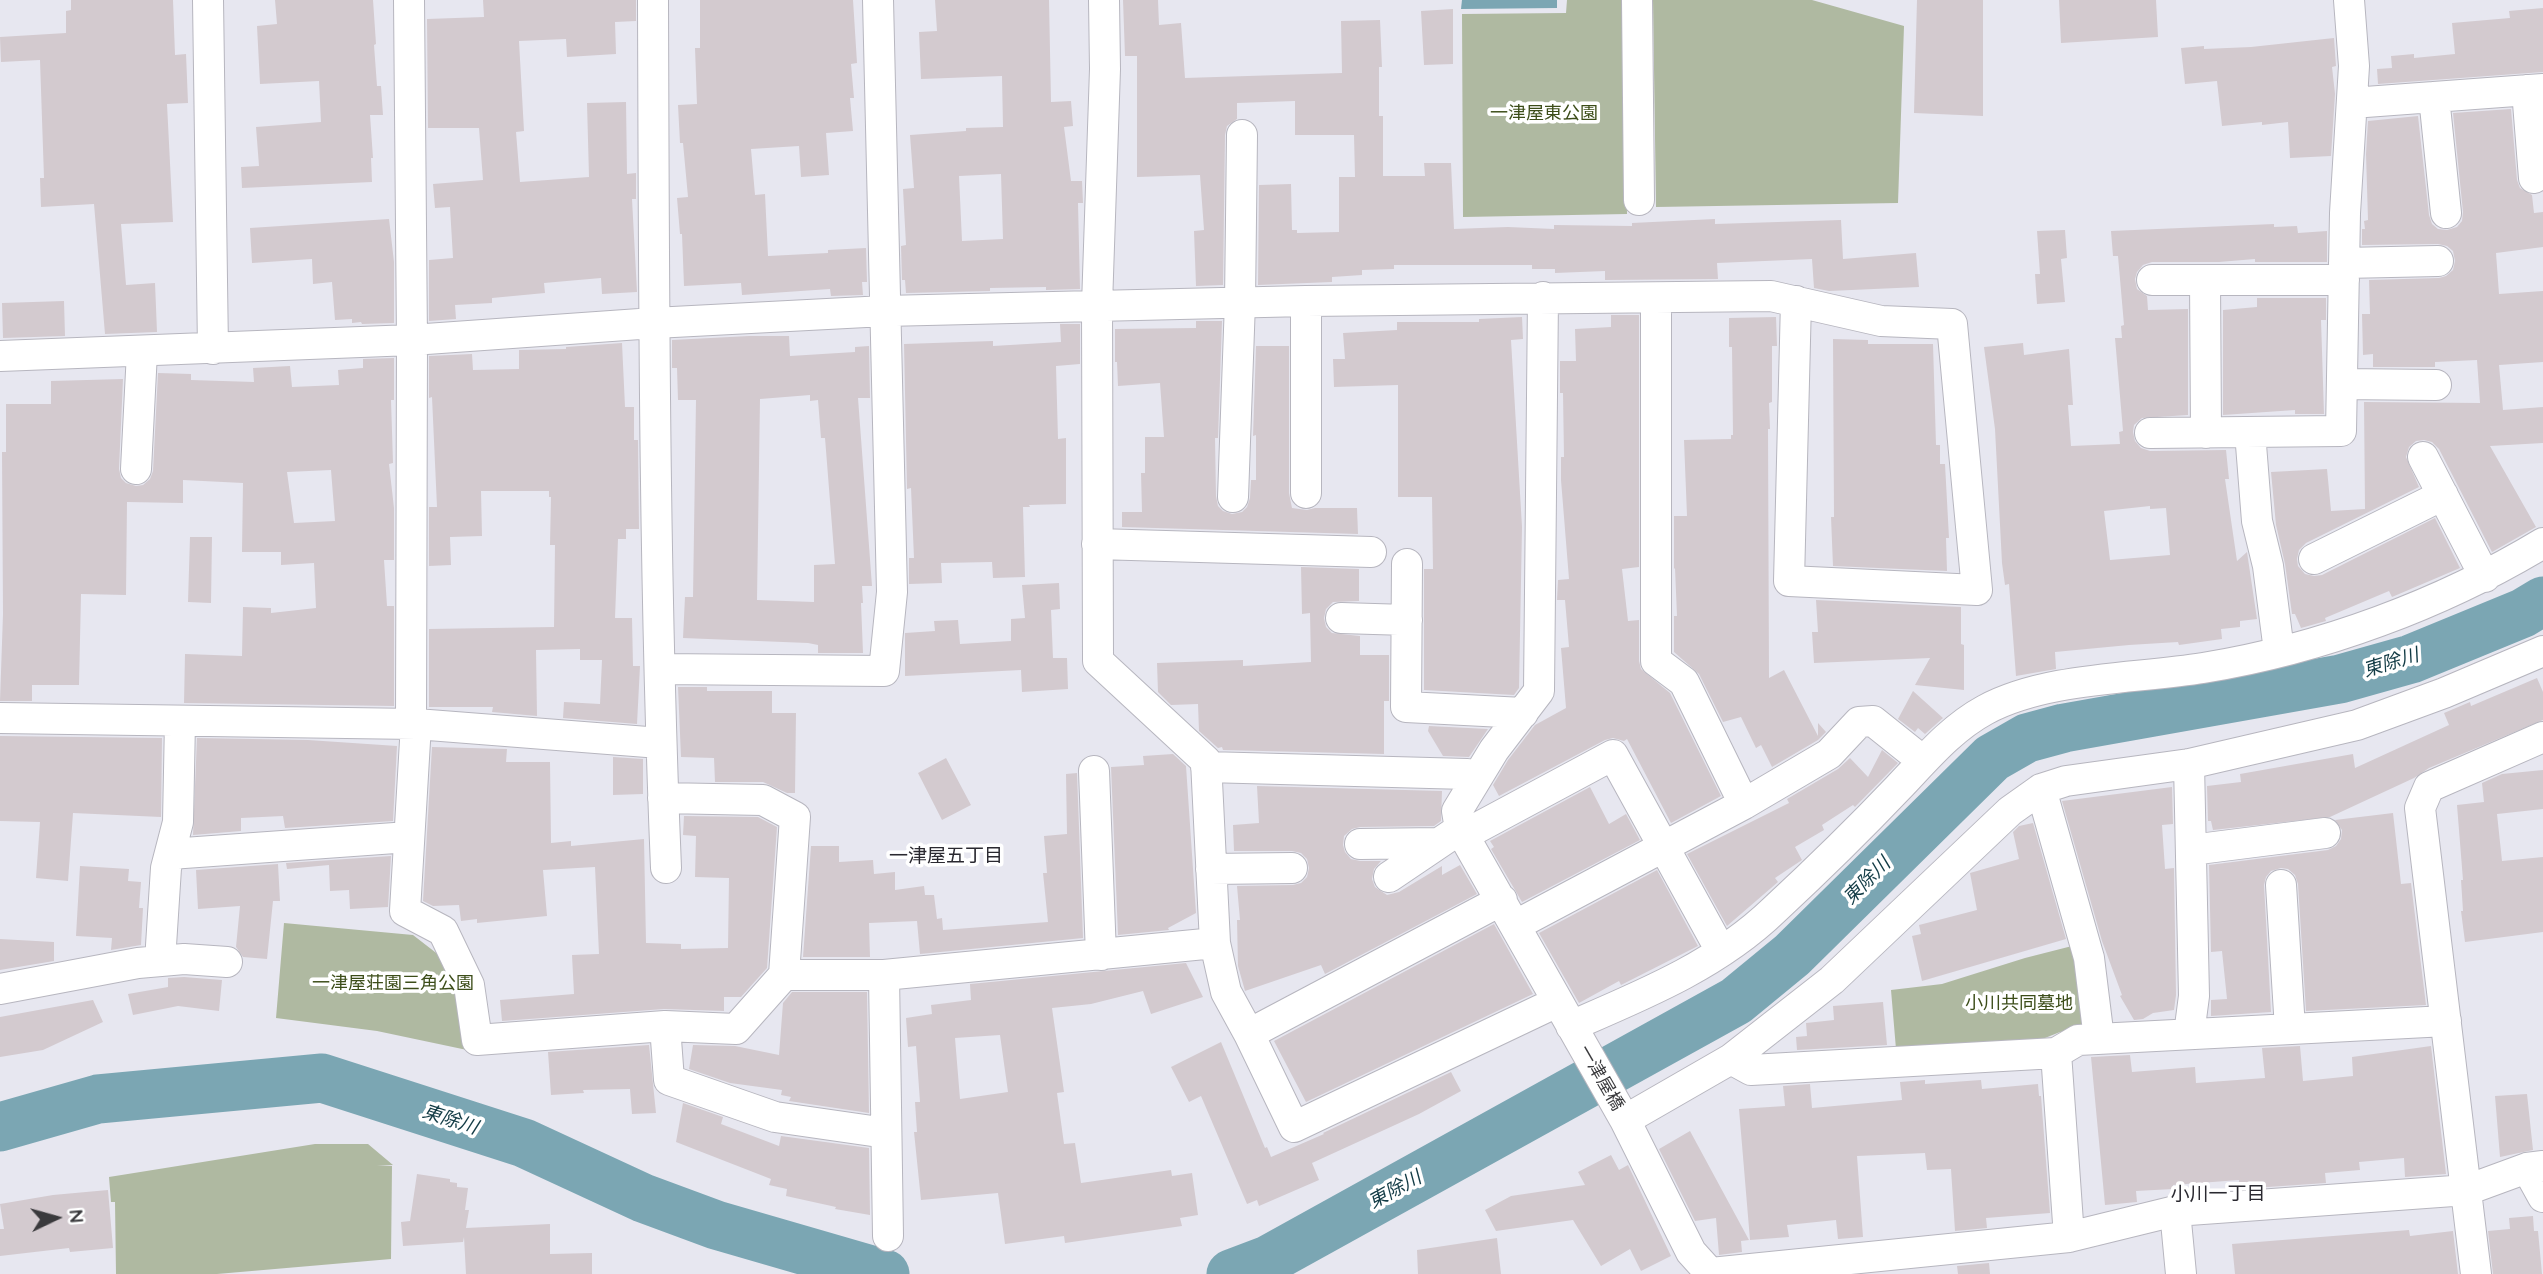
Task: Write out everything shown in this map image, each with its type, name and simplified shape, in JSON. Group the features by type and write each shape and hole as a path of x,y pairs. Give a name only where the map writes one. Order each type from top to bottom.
{"street":[{"path":"208,0 213,349"},
{"path":"409,0 414,724 405,911 443,931 469,985 477,1040 665,1026 736,1029 784,975 795,817 763,800 663,798"},
{"path":"653,0 660,743 666,868"},
{"path":"660,669 884,671 892,592 878,0"},
{"path":"1104,0 1105,69 1097,305 1098,661 1206,761 1215,943 1226,992 1294,1127 1652,990 1705,963 1772,913 1945,738 1985,710 2042,689 2205,668 2279,651 2410,611 2485,577 2543,543"},
{"path":"1637,0 1639,200"},
{"path":"2150,433 2341,431 2344,272 2354,66 2349,0"},
{"path":"2352,103 2535,90 2534,178"},
{"path":"2434,97 2446,213"},
{"path":"1233,497 1222,447 1241,302 1242,135"},
{"path":"2152,280 2204,280 2344,272 2438,261"},
{"path":"2204,280 2206,433"},
{"path":"0,356 412,340 654,323 885,311 1241,302 1771,296 1796,301 1881,321 1952,324 1977,590 1789,581 1796,301"},
{"path":"1454,836 1457,811 1494,750 1539,691 1543,297"},
{"path":"1657,299 1656,661 1684,682 1744,804"},
{"path":"1306,301 1306,493"},
{"path":"136,469 142,352"},
{"path":"2342,384 2436,385"},
{"path":"2250,432 2256,521 2268,566 2279,651"},
{"path":"2423,457 2485,577"},
{"path":"2314,559 2443,495"},
{"path":"1097,544 1371,552"},
{"path":"1407,564 1406,706 1523,713"},
{"path":"1341,618 1407,620"},
{"path":"1625,1120 1731,1059 1832,980 2010,811 2041,789 2066,781 2189,764 2357,725 2444,693 2543,651"},
{"path":"0,718 414,724 660,743"},
{"path":"160,961 166,868 178,821 180,721"},
{"path":"1249,1034 1509,912 1665,846 1829,754 1859,722 1873,721 1923,761"},
{"path":"2476,1274 2420,808 2430,787 2543,737"},
{"path":"1389,877 1454,836 1613,755 1721,951"},
{"path":"2189,764 2194,996 2189,1034"},
{"path":"1206,766 1467,774"},
{"path":"1094,771 1101,955"},
{"path":"2041,789 2089,958 2099,1039"},
{"path":"2191,850 2325,833"},
{"path":"1360,844 1454,836"},
{"name":"一津屋橋","path":"1454,836 1509,912 1625,1120 1691,1252 1711,1274"},
{"path":"170,854 409,837"},
{"path":"1211,869 1292,868"},
{"path":"2281,885 2290,1029"},
{"path":"784,975 884,975 1215,943"},
{"path":"0,989 138,963 184,959 227,962"},
{"path":"884,975 888,1236"},
{"path":"1731,1059 1751,1070 2056,1053 2078,1040 2446,1021"},
{"path":"665,1026 669,1080 775,1117 886,1133"},
{"path":"2056,1053 2069,1237"},
{"path":"1711,1274 2069,1237 2175,1210 2467,1190 2535,1167 2543,1197"},
{"path":"2175,1210 2181,1274"}],"green space":[{"name":"一津屋東公園","path":"1567,0 1624,0 1627,214 1463,217 1462,14 1566,13"},
{"path":"1653,0 1812,0 1904,26 1898,203 1656,207"},
{"name":"一津屋荘園三角公園","path":"284,923 413,935 444,959 460,992 467,1050 377,1031 276,1018"},
{"name":"小川共同墓地","path":"2076,945 2087,1026 2060,1032 2025,1046 1896,1049 1891,990 1942,984"},
{"path":"315,1144 368,1144 393,1165 377,1166 392,1166 391,1259 217,1274 116,1274 115,1202 111,1202 109,1177"}],"water":[{"path":"1462,0 1557,0 1557,8 1461,9"}],"building":[{"path":"71,0 173,0 175,55 186,54 188,103 167,104 173,222 121,224 126,285 155,283 157,332 105,334 94,204 41,207 40,178 44,178 40,60 1,62 0,37 66,33 66,11 71,10"},
{"path":"275,0 373,0 377,86 381,86 383,115 370,115 372,182 242,188 241,167 259,166 256,127 321,122 319,81 260,84 257,26 277,24"},
{"path":"483,0 636,0 636,21 615,22 616,54 567,57 566,39 519,41 524,131 516,132 520,182 589,177 587,103 626,102 627,174 636,173 636,199 632,199 637,292 602,294 601,278 544,283 545,293 492,298 492,303 455,305 456,319 429,321 429,260 453,258 450,207 435,208 433,184 483,180 479,128 428,128 427,19 484,17"},
{"path":"700,0 853,0 857,63 851,64 853,131 826,133 829,175 801,177 799,146 751,149 755,195 765,194 768,256 866,248 867,282 862,282 863,295 831,296 830,289 742,295 741,283 684,286 682,234 677,198 688,197 683,143 680,143 678,105 697,104 695,48 700,48"},
{"path":"935,0 1049,0 1051,102 1071,101 1073,126 1064,127 1071,181 1082,181 1083,203 1078,203 1080,289 990,288 990,291 906,293 905,280 902,280 901,246 906,245 903,189 914,188 910,135 966,131 966,128 1003,127 1002,76 921,79 919,32 937,31","holes":["1001,174 1003,239 962,241 959,176"]},
{"path":"1123,0 1158,0 1159,25 1181,23 1185,78 1342,73 1341,21 1380,20 1382,67 1379,67 1379,116 1383,116 1383,176 1425,176 1424,163 1451,163 1454,229 1554,229 1554,225 1632,226 1632,223 1715,219 1715,224 1841,220 1843,259 1916,253 1919,287 1829,291 1814,288 1812,259 1717,263 1718,279 1605,280 1605,271 1555,273 1555,269 1532,269 1532,265 1394,265 1394,269 1362,270 1362,275 1332,277 1332,282 1258,285 1259,185 1291,184 1292,230 1297,230 1297,233 1339,232 1339,177 1355,177 1354,135 1295,135 1295,101 1237,103 1237,119 1227,126 1225,135 1223,285 1196,286 1194,231 1204,230 1200,175 1137,177 1137,56 1125,56"},
{"path":"1917,0 1983,0 1983,116 1914,113"},
{"path":"2059,0 2156,0 2158,37 2061,43"},
{"path":"2543,8 2543,72 2378,84 2377,69 2392,68 2391,56 2414,54 2414,58 2455,54 2452,23 2510,18 2509,11"},
{"path":"1453,9 1453,64 1424,65 1421,11"},
{"path":"2334,38 2336,66 2332,67 2335,94 2331,156 2290,158 2288,122 2222,126 2217,81 2185,84 2181,48 2251,47"},
{"path":"2511,109 2517,180 2520,188 2532,195 2534,213 2543,212 2543,247 2496,253 2499,294 2543,291 2543,362 2499,365 2503,410 2543,407 2543,443 2490,446 2536,527 2492,552 2439,449 2432,442 2416,441 2409,447 2406,457 2419,487 2306,543 2299,550 2298,566 2305,574 2322,575 2435,518 2460,568 2392,597 2389,591 2325,618 2326,621 2301,628 2295,614 2292,614 2276,525 2271,472 2327,469 2331,511 2365,509 2364,402 2480,403 2477,360 2435,362 2435,367 2373,367 2373,354 2363,355 2362,314 2370,314 2369,280 2439,278 2453,270 2455,261 2453,251 2438,244 2362,245 2362,229 2365,229 2364,221 2368,220 2368,121 2418,116 2429,215 2432,224 2438,229 2447,230 2457,227 2462,221 2463,212 2453,113"},
{"path":"389,219 394,262 394,323 362,324 352,323 352,319 335,320 332,282 313,284 312,259 252,263 250,228"},
{"path":"2274,224 2274,227 2297,226 2298,233 2327,231 2327,262 2255,262 2255,259 2152,262 2143,265 2135,279 2137,289 2147,296 2148,310 2188,309 2188,415 2142,418 2134,425 2135,441 2141,448 2150,451 2226,450 2229,479 2225,479 2237,561 2247,552 2257,619 2240,621 2240,627 2221,629 2222,639 2179,645 2178,642 2055,652 2056,669 2016,676 2009,584 2005,585 2002,563 1995,429 1984,347 2023,343 2024,355 2069,349 2073,405 2068,405 2071,446 2120,444 2119,432 2123,431 2115,338 2122,338 2121,326 2124,325 2118,256 2113,256 2111,231","holes":["2150,506 2150,509 2166,508 2170,555 2110,560 2104,511"]},
{"path":"2065,230 2067,258 2061,259 2065,302 2037,304 2035,274 2040,274 2037,231"},
{"path":"2257,298 2326,298 2326,320 2321,320 2324,414 2295,414 2295,410 2223,415 2223,310 2257,307"},
{"path":"64,301 65,336 3,338 2,303"},
{"path":"1611,315 1639,315 1639,567 1622,569 1628,621 1639,620 1641,669 1670,693 1721,796 1671,823 1627,739 1605,740 1499,796 1493,785 1535,725 1566,708 1561,648 1569,647 1565,600 1557,600 1558,580 1569,579 1561,480 1561,457 1564,457 1560,361 1576,361 1575,329 1611,327"},
{"path":"1522,317 1523,339 1511,340 1522,527 1519,688 1514,695 1424,690 1424,569 1433,569 1432,497 1398,497 1398,385 1334,387 1333,359 1345,359 1343,333 1397,330 1397,322 1479,322 1479,319"},
{"path":"1776,317 1777,346 1772,346 1772,402 1769,403 1768,429 1769,678 1784,670 1818,736 1818,723 1826,732 1818,740 1772,767 1761,745 1756,748 1741,717 1723,722 1699,674 1674,652 1674,616 1677,616 1674,516 1687,516 1684,440 1731,439 1733,435 1729,318"},
{"path":"1196,321 1222,321 1218,438 1215,438 1218,506 1232,514 1242,512 1250,498 1251,480 1256,480 1256,435 1253,436 1256,346 1289,346 1289,493 1292,508 1357,508 1358,534 1122,527 1122,512 1142,512 1141,473 1145,473 1145,437 1164,437 1160,383 1118,386 1115,329 1196,328"},
{"path":"1060,324 1080,324 1080,364 1056,366 1058,439 1066,438 1066,504 1023,507 1025,577 993,578 992,562 941,563 942,583 909,584 909,558 914,558 911,488 907,489 904,344 993,341 993,346 1061,342"},
{"path":"789,336 790,356 855,352 855,347 869,346 870,398 858,398 872,586 862,586 863,653 818,653 818,645 808,643 683,638 685,597 693,597 696,400 678,400 677,368 672,368 672,340","holes":["810,395 810,401 818,400 821,438 825,438 835,564 814,565 814,602 757,600 760,399"]},
{"path":"1833,339 1868,340 1868,344 1933,344 1936,445 1940,445 1940,464 1945,464 1949,538 1946,538 1947,571 1833,566"},
{"path":"622,343 625,407 634,407 634,440 638,440 639,529 626,529 626,539 618,539 615,618 632,618 633,666 640,666 637,724 563,718 564,702 600,704 602,660 580,660 580,649 536,650 537,716 492,712 493,707 429,707 429,629 554,627 555,545 550,545 549,491 481,491 482,536 450,537 451,565 429,566 429,507 437,507 432,397 429,398 429,356 472,354 473,370 519,369 519,350 566,349"},
{"path":"394,358 394,400 391,400 393,463 389,464 394,508 394,560 384,560 387,606 394,606 394,706 184,703 185,654 242,656 243,607 271,608 271,613 316,608 314,563 281,565 281,552 242,552 243,483 183,480 183,503 127,502 126,595 81,594 79,685 32,685 32,701 0,701 3,614 2,452 6,452 6,404 51,404 51,381 123,379 119,469 121,478 126,483 136,486 143,485 150,479 153,471 158,373 191,374 191,380 254,382 253,368 290,366 292,387 339,385 338,370 363,368 363,359","holes":["331,470 335,521 294,523 287,472"]},
{"path":"190,537 212,537 211,603 188,602"},
{"path":"1301,567 1359,569 1359,601 1333,602 1326,609 1324,618 1326,627 1332,633 1360,636 1360,655 1389,655 1389,701 1384,701 1384,754 1223,750 1199,731 1198,704 1171,705 1158,692 1157,663 1243,660 1243,666 1311,662 1310,613 1302,614"},
{"path":"1059,583 1060,609 1051,610 1053,658 1067,658 1068,689 1022,692 1021,670 905,676 905,633 935,631 934,621 958,620 960,644 1011,641 1011,619 1025,618 1022,585"},
{"path":"1816,600 1961,607 1964,690 1915,685 1930,658 1814,663 1812,632 1818,632"},
{"path":"2537,678 2543,692 2543,720 2429,768 2414,778 2330,817 2213,830 2211,821 2208,821 2207,786 2241,782 2240,774 2353,754 2355,768 2449,725 2444,713 2470,702 2471,706"},
{"path":"678,687 707,687 707,691 772,691 772,713 796,713 795,793 787,793 763,782 715,782 714,758 681,757"},
{"path":"1913,691 1943,718 1925,734 1918,728 1915,732 1898,719"},
{"path":"1429,726 1488,729 1469,757 1443,756 1428,731"},
{"path":"0,736 162,738 161,817 73,813 68,881 36,878 40,822 0,821"},
{"path":"197,738 308,740 397,746 393,821 285,828 283,816 241,818 241,831 193,835"},
{"path":"432,747 507,749 506,762 550,762 551,843 571,841 571,846 644,839 646,943 681,944 681,949 728,948 729,878 695,877 696,836 683,835 684,816 758,817 777,827 767,968 741,997 724,997 724,1011 664,1009 502,1021 500,1000 574,994 572,955 599,954 595,867 543,870 547,916 477,923 477,919 461,921 459,905 433,906 423,901"},
{"path":"1882,750 1898,763 1855,807 1853,805 1822,825 1824,830 1795,847 1802,860 1775,878 1778,882 1727,926 1687,854 1789,803 1787,799 1838,769 1850,758 1868,777"},
{"path":"1173,754 1186,766 1196,913 1168,928 1169,930 1118,935 1111,767 1144,765 1143,756"},
{"path":"613,757 643,759 643,794 613,795"},
{"path":"946,758 971,805 942,820 918,773"},
{"path":"2543,770 2543,809 2497,814 2502,861 2543,857 2543,932 2465,942 2461,911 2463,880 2457,805 2484,802 2482,783 2502,774"},
{"path":"1077,773 1083,938 920,954 917,921 869,923 870,957 803,957 811,846 839,846 839,862 873,860 874,874 895,872 895,890 924,886 925,895 934,895 937,919 942,918 943,930 1048,922 1043,873 1047,873 1044,836 1067,834 1066,774"},
{"path":"1257,786 1442,791 1441,821 1434,826 1352,829 1344,836 1345,852 1351,859 1381,861 1374,869 1372,879 1375,887 1387,895 1399,892 1442,866 1442,875 1460,865 1477,894 1325,974 1321,965 1245,991 1238,966 1237,920 1240,920 1237,886 1301,883 1307,877 1309,868 1307,859 1301,853 1234,851 1233,825 1259,823"},
{"path":"1590,787 1609,824 1626,814 1640,840 1522,902 1491,849 1494,847 1490,841"},
{"path":"2172,787 2173,824 2162,825 2165,869 2174,868 2174,1010 2153,1013 2143,1019 2134,1020 2120,996 2122,995 2102,941 2062,801"},
{"path":"2393,813 2401,884 2411,883 2426,1005 2306,1011 2298,884 2295,875 2288,869 2281,868 2271,871 2264,885 2271,1012 2211,1016 2211,1000 2227,999 2222,951 2211,952 2209,865 2328,850 2336,846 2341,839 2342,830 2335,820"},
{"path":"2033,823 2066,939 1922,981 1912,936 1921,934 1919,925 1977,910 1970,873 2019,859 2013,832 2019,826"},
{"path":"391,856 388,907 350,909 349,890 330,891 329,865 287,869 286,863"},
{"path":"278,864 280,901 273,901 267,959 243,957 236,947 240,906 198,909 196,870"},
{"path":"80,866 129,869 128,881 141,882 141,945 111,950 112,938 76,936"},
{"path":"1657,870 1698,946 1621,985 1619,981 1579,1003 1539,933"},
{"path":"1494,924 1533,994 1306,1102 1274,1041"},
{"path":"0,939 54,942 54,961 0,970"},
{"path":"1186,963 1203,997 1151,1014 1143,991 1091,1004 1052,1008 1064,1092 1057,1093 1064,1144 1075,1143 1081,1183 1171,1170 1172,1176 1192,1173 1198,1215 1180,1218 1182,1226 1065,1243 1064,1236 1005,1244 998,1193 921,1200 914,1132 917,1132 915,1102 920,1102 916,1046 908,1047 906,1018 932,1014 931,1005 971,1000 970,984","holes":["1000,1035 1008,1092 960,1099 955,1038"]},
{"path":"168,978 222,980 219,1011 178,1006 133,1015 128,994 168,987"},
{"path":"792,992 867,992 869,1113 789,1101 791,1097 781,1095 782,1090 730,1083 689,1069 693,1045 735,1046 779,1055 783,1003"},
{"path":"93,1000 103,1022 43,1050 0,1057 0,1017"},
{"path":"1883,1002 1887,1045 1797,1050 1796,1037 1807,1036 1806,1023 1834,1020 1833,1006"},
{"path":"1221,1042 1271,1157 1451,1072 1461,1091 1419,1114 1312,1163 1319,1180 1259,1206 1257,1200 1247,1204 1201,1096 1189,1102 1171,1067"},
{"path":"649,1045 656,1113 632,1114 630,1089 583,1090 584,1093 551,1095 548,1052"},
{"path":"2300,1046 2303,1081 2353,1076 2352,1057 2431,1046 2446,1174 2405,1177 2404,1158 2359,1162 2360,1170 2325,1173 2326,1183 2239,1189 2239,1180 2173,1185 2173,1189 2136,1191 2137,1202 2105,1205 2091,1057 2130,1055 2132,1072 2195,1067 2196,1083 2265,1078 2262,1048"},
{"path":"1925,1080 1925,1084 1981,1080 1982,1089 2038,1084 2050,1213 1986,1218 1987,1228 1955,1231 1951,1169 1927,1170 1925,1153 1857,1156 1863,1237 1838,1239 1836,1220 1787,1225 1789,1237 1750,1240 1739,1109 1785,1106 1783,1086 1810,1084 1812,1108 1902,1100 1900,1082"},
{"path":"2527,1094 2533,1150 2500,1157 2495,1096"},
{"path":"683,1103 723,1117 721,1124 779,1146 781,1136 869,1148 870,1215 786,1196 787,1189 769,1185 771,1179 676,1142"},
{"path":"1690,1131 1749,1240 1741,1241 1742,1252 1719,1255 1716,1218 1695,1221 1659,1149"},
{"path":"1611,1155 1619,1170 1628,1165 1671,1256 1641,1271 1630,1249 1601,1266 1573,1220 1496,1231 1485,1210 1511,1196 1585,1185 1578,1172"},
{"path":"417,1174 450,1179 450,1182 457,1183 457,1187 468,1188 466,1228 550,1224 550,1254 592,1253 592,1274 466,1274 464,1237 463,1242 403,1246 401,1222 410,1221"},
{"path":"108,1190 113,1248 70,1252 69,1248 0,1256 0,1229 4,1229 0,1204 53,1195"},
{"path":"2533,1216 2534,1231 2538,1231 2542,1274 2493,1274 2488,1231 2510,1229 2509,1218"},
{"path":"2409,1230 2410,1236 2453,1231 2458,1274 2235,1274 2232,1244"},
{"path":"1497,1238 1501,1274 1418,1274 1417,1250"},
{"path":"1989,1263 1990,1274 1958,1274 1957,1266"}],"waterway":[{"name":"東除川","path":"1231,1274 1268,1260 1736,1001 1792,955 1992,758 2027,738 2064,728 2340,679 2411,659 2523,613 2543,601"},
{"name":"東除川","path":"0,1127 98,1099 322,1078 524,1143 643,1198 716,1225 885,1274"}],"district":[{"name":"一津屋五丁目","path":"946,856"},
{"name":"小川一丁目","path":"2218,1194"}]}
